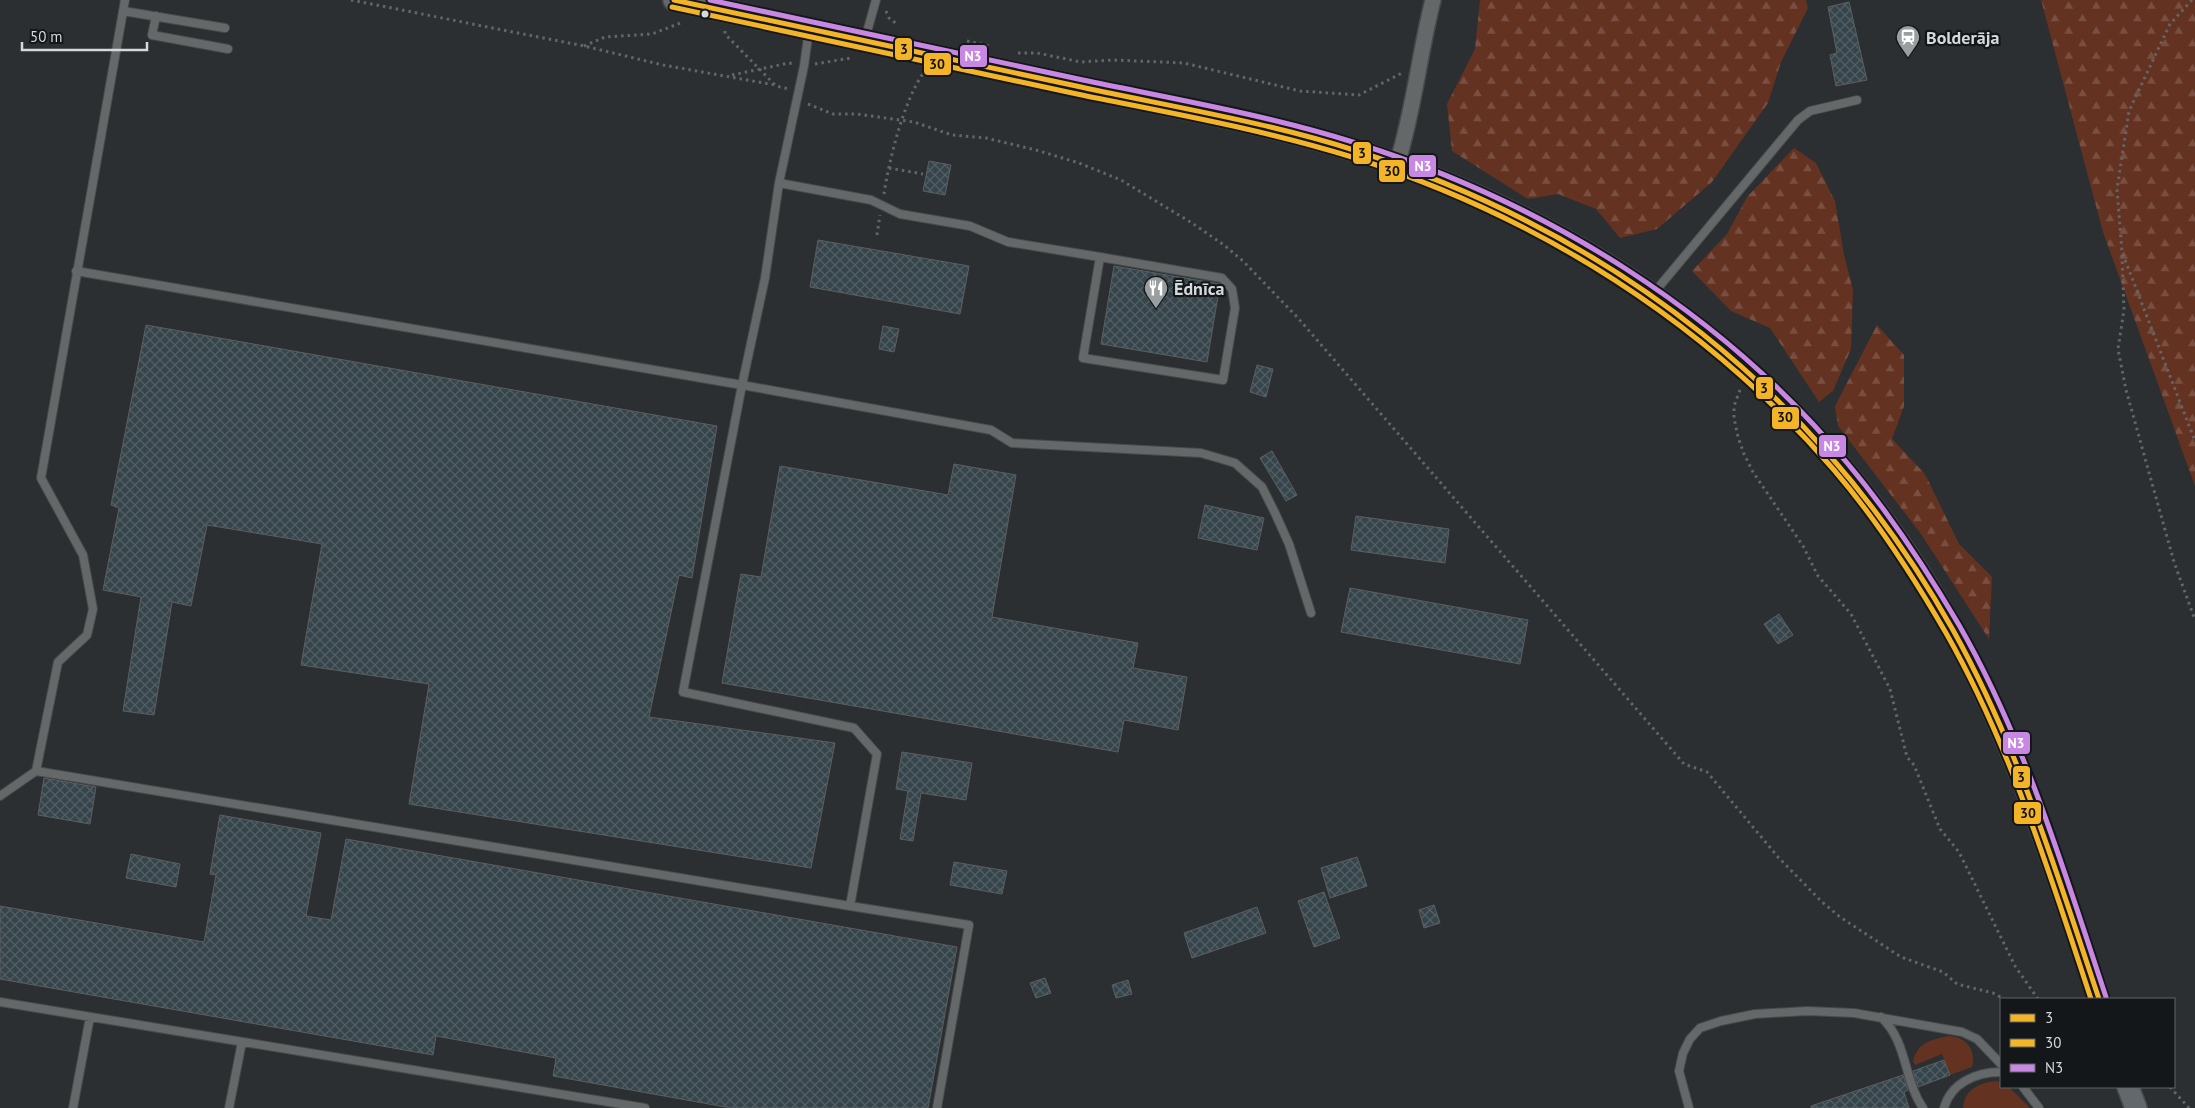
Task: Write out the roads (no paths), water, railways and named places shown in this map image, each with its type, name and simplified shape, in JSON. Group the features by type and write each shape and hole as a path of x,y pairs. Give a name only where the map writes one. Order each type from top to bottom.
{"main road":[{"path":"674,0 808,29 860,49 1288,131 1397,164 1454,186 1531,221 1575,244 1653,294 1691,322 1748,369 1795,415 1854,482 1894,534 1918,571 1968,658 2012,752 2042,830 2099,998"},
{"path":"2128,1088 2136,1108"}],"street":[{"path":"1397,164 1407,132 1417,70 1433,0"}],"lane":[{"path":"0,796 36,771 58,662 87,635 93,608 83,555 41,478 124,0"},
{"path":"860,49 876,0"},
{"path":"122,11 225,28"},
{"path":"156,16 152,35 228,49"},
{"path":"808,29 804,66 779,183 765,278 742,385 683,692 854,728 877,754 850,906"},
{"path":"1653,294 1798,120 1810,111 1858,100"},
{"path":"779,183 871,200 900,214 970,226 1008,242 1100,256 1222,278 1232,289 1235,308 1223,380 1083,358 1100,256"},
{"path":"76,271 742,385 991,430 1012,443 1201,453 1235,463 1262,487 1276,513 1289,544 1311,613"},
{"path":"36,771 969,925 937,1108"},
{"path":"0,1002 645,1108"},
{"path":"1689,1108 1679,1071 1683,1052 1690,1039 1700,1028 1721,1020 1755,1014 1807,1011 1854,1013 1962,1032 1977,1039 2000,1063"},
{"path":"73,1108 90,1017"},
{"path":"1881,1018 1891,1027 1901,1045 1913,1090 1923,1108"},
{"path":"229,1108 242,1042"},
{"path":"1944,1108 1947,1096 1969,1078 1985,1072 2000,1072"},
{"path":"2023,1088 2039,1108"}],"place":[{"name":"Bolderāja","path":"1908,58"},
{"name":"Ēdnīca","path":"1156,309"}]}
